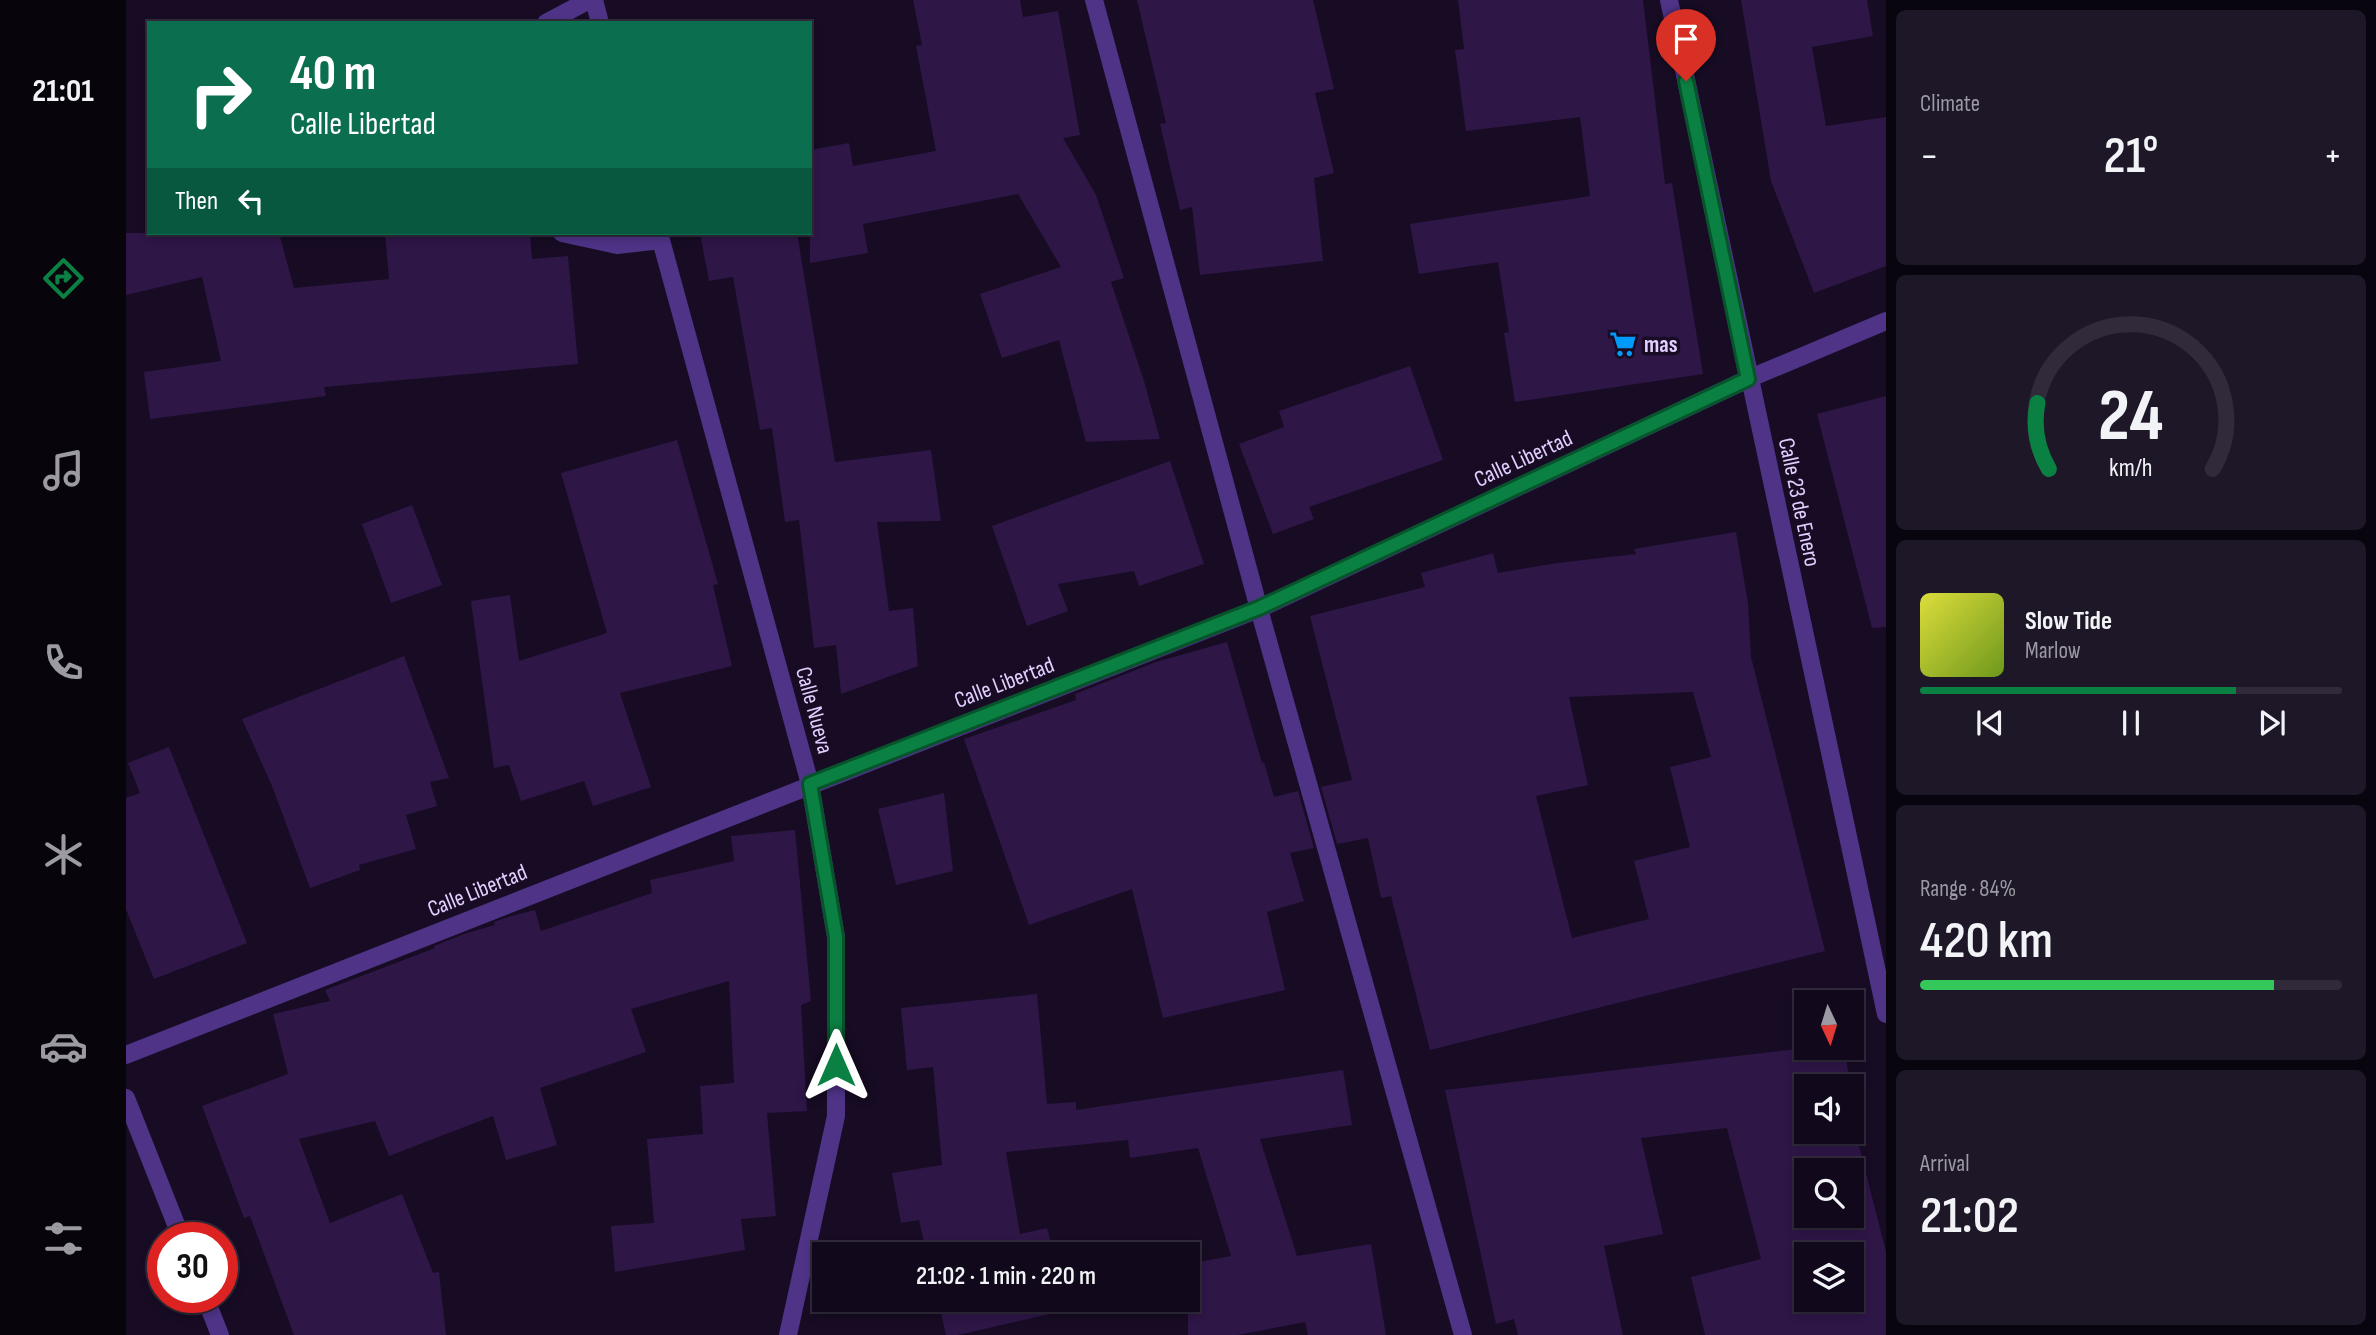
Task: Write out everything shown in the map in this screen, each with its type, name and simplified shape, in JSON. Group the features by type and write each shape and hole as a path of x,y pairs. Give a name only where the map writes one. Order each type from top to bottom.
{"street":[{"path":"550,21 592,0 599,21"},
{"path":"1094,0 1259,608 1462,1335"},
{"name":"Calle 23 de Enero","path":"1669,0 1886,1014"},
{"path":"571,235 617,245 660,236"},
{"name":"Calle Nueva","path":"660,236 810,784 836,937 836,1116 788,1335"},
{"name":"Calle Libertad","path":"126,1055 1259,608 1748,379 1886,321"},
{"path":"126,1098 175,1222"},
{"path":"211,1313 220,1335"}],"building":[{"path":"913,0 1020,0 1023,17 1058,11 1080,135 1063,138 1096,195 1124,278 1111,282 1160,439 1086,442 1059,340 1002,358 980,294 1061,267 1018,194 863,224 868,253 810,263 812,150 849,143 853,166 936,151 916,46 922,45"},
{"path":"1137,0 1313,0 1334,89 1315,93 1334,173 1314,178 1323,261 1200,275 1192,207 1180,210 1160,124 1166,123"},
{"path":"1458,0 1643,0 1665,184 1672,183 1703,374 1515,402 1504,333 1509,332 1498,262 1419,274 1410,224 1590,196 1580,117 1466,131 1455,50 1464,49"},
{"path":"1741,0 1867,0 1873,36 1812,47 1826,126 1886,117 1886,266 1814,293 1771,181"},
{"path":"126,233 280,235 294,288 389,279 385,235 530,235 532,259 568,256 578,364 324,387 326,396 150,419 144,372 221,361 202,277 126,295"},
{"path":"700,235 797,235 835,462 931,450 941,521 877,522 889,611 913,608 918,666 841,694 836,645 814,648 799,520 785,522 772,428 760,430 733,277 709,281"},
{"path":"1410,366 1443,460 1309,507 1314,519 1273,534 1239,444 1284,427 1279,411"},
{"path":"1886,396 1886,627 1872,628 1817,414"},
{"path":"677,440 718,584 713,585 732,666 620,693 651,787 593,806 584,781 521,801 509,765 494,768 471,601 510,595 519,661 607,633 561,473"},
{"path":"1170,461 1204,564 1139,586 1134,571 1058,584 1068,611 1027,626 992,526"},
{"path":"412,505 442,585 391,603 362,524"},
{"path":"1736,532 1748,603 1751,657 1825,951 1430,1050 1391,896 1381,898 1368,838 1337,844 1321,787 1352,780 1310,616 1425,587 1421,573 1493,553 1498,573 1636,554 1634,549","holes":["1693,692 1711,757 1670,767 1690,847 1634,861 1649,919 1572,938 1536,796 1588,785 1569,697"]},
{"path":"1227,642 1274,797 1298,791 1314,848 1290,853 1304,901 1267,912 1285,990 1163,1018 1132,889 1029,925 964,739 1076,700 1075,694 1156,662"},
{"path":"404,656 449,778 430,782 437,806 406,815 416,849 359,865 360,870 310,888 272,786 242,719"},
{"path":"169,747 247,943 154,979 126,909 126,798 140,793 128,763"},
{"path":"944,793 953,871 896,885 878,809"},
{"path":"795,830 811,1001 801,1005 807,1111 767,1113 776,1216 741,1219 745,1250 615,1272 611,1226 654,1223 647,1139 703,1134 700,1086 734,1083 729,981 631,1009 646,1052 540,1088 557,1145 506,1160 493,1116 389,1156 375,1121 299,1139 330,1223 402,1194 433,1273 439,1272 446,1335 294,1335 250,1216 244,1218 202,1106 288,1074 273,1014 330,1001 325,990 435,948 434,946 464,934 495,925 494,922 508,917 535,910 541,931 652,893 650,880 734,861 731,836"},
{"path":"1037,994 1047,1104 1076,1102 1076,1110 1343,1070 1352,1125 1260,1139 1297,1256 1371,1244 1386,1335 1308,1335 1305,1322 1238,1335 1188,1335 1188,1312 1200,1312 1200,1262 1231,1256 1198,1148 1130,1158 1128,1140 1006,1152 1020,1234 1047,1228 1051,1242 924,1242 919,1220 901,1223 892,1173 942,1165 933,1067 907,1070 901,1008"},
{"path":"1794,1049 1794,1060 1847,1060 1848,1074 1794,1074 1794,1144 1859,1144 1862,1158 1794,1158 1794,1228 1864,1228 1864,1165 1886,1252 1886,1335 1705,1335 1691,1277 1761,1259 1727,1128 1641,1138 1663,1234 1604,1246 1623,1335 1518,1335 1514,1319 1496,1324 1445,1090"},
{"path":"941,1312 1058,1312 958,1335 946,1335"}],"place":[{"name":"mas","path":"1623,344"}],"route":[{"path":"836,1065 836,937 810,784 1259,608 1748,379 1686,81"}]}
